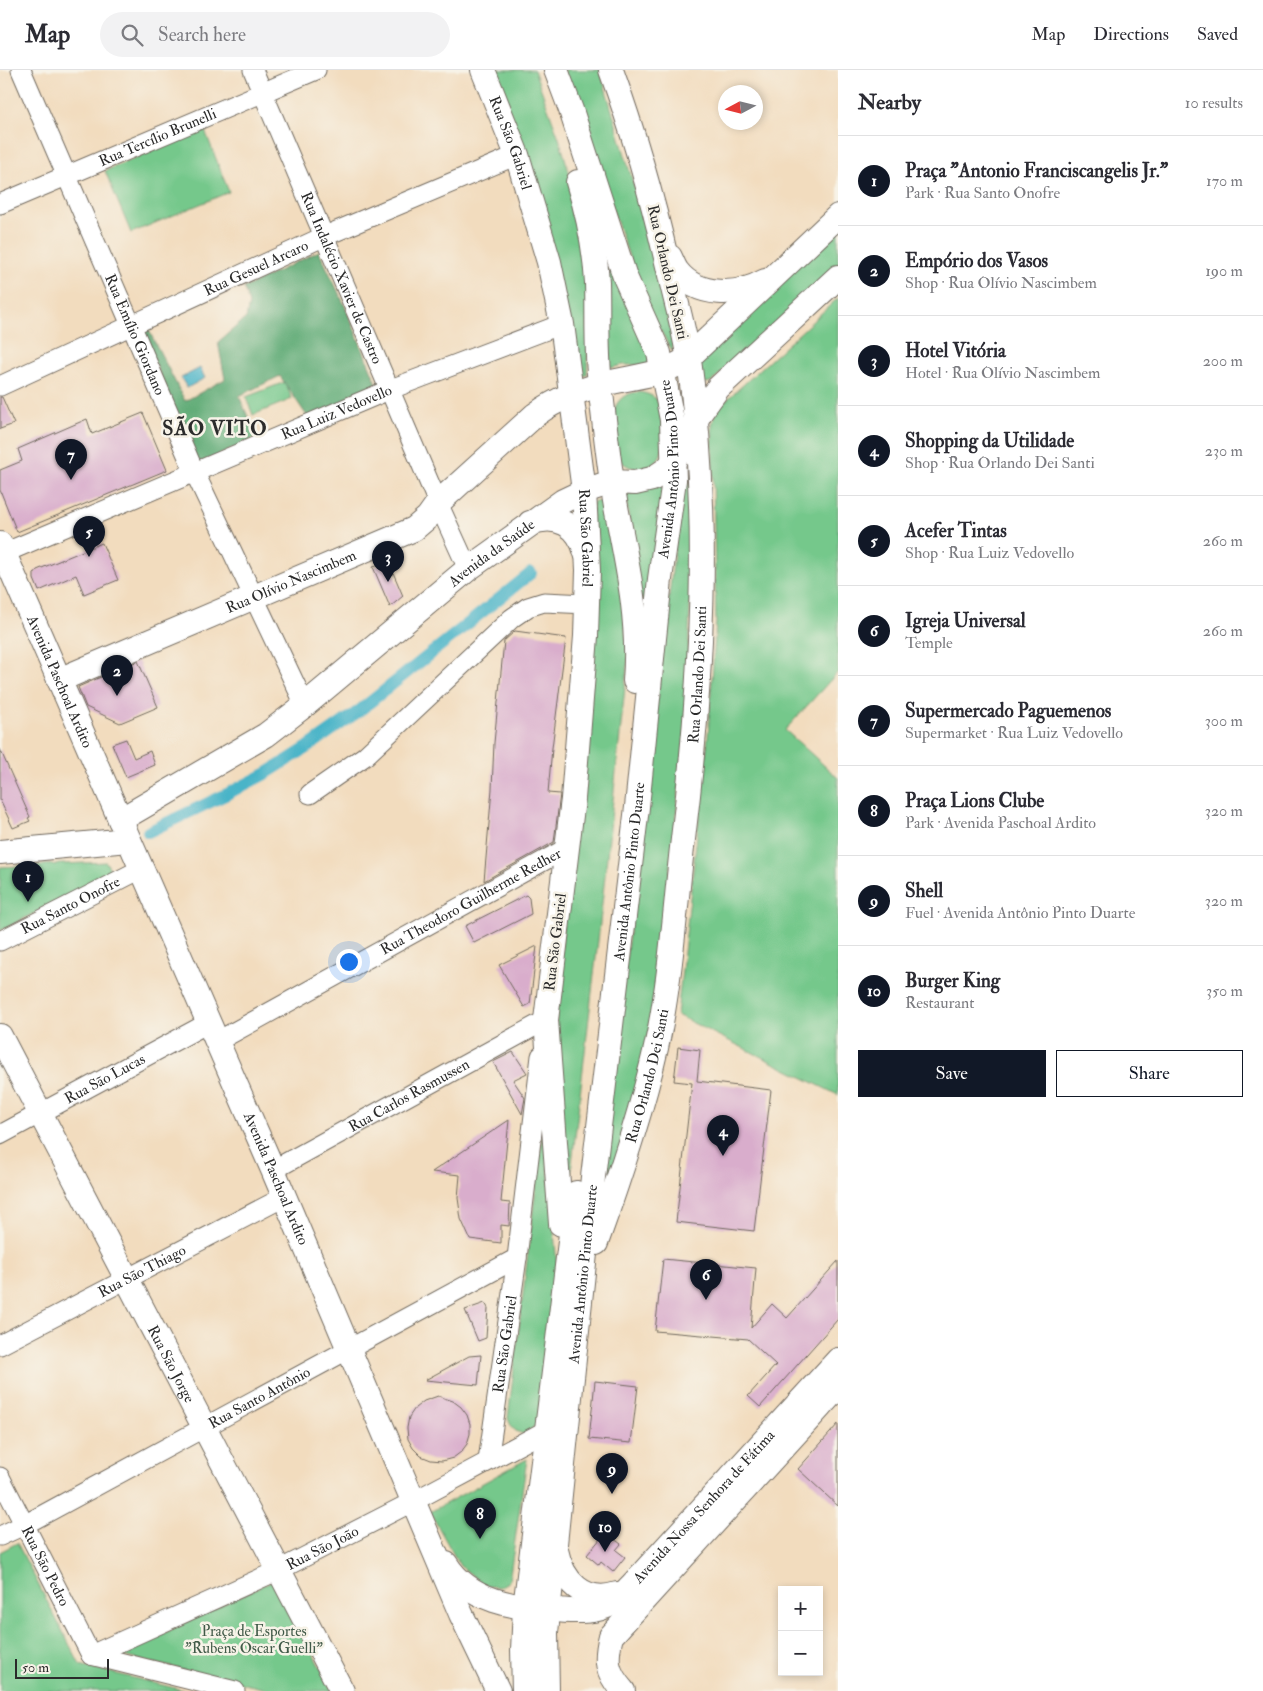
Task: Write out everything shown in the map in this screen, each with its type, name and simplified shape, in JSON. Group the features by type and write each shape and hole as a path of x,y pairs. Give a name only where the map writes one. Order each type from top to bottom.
{"main road":[{"name":"Rua São Gabriel","path":"483,70 516,155 550,262 562,324 584,491 587,604 581,708 567,848 546,1020 574,1277"},
{"name":"Avenida Antônio Pinto Duarte","path":"524,1691 523,1650 537,1609 555,1542 574,1277 636,662 633,599 612,482 600,384 597,340 597,283 589,225 583,196 565,138 540,70"},
{"name":"Avenida Antônio Pinto Duarte","path":"547,1691 545,1658 537,1609 547,1430 597,1148 637,807 660,579 672,500 674,461 672,420 664,370 653,338 625,277 571,110 556,70"},
{"name":"Rua Orlando Dei Santi","path":"574,1277 624,1166 656,1048 665,992 692,757 700,644 701,523 695,421 688,358 664,246 642,167 611,70"},
{"path":"600,384 677,366 688,358 838,216"},
{"path":"664,246 677,271 687,280 711,291 743,290 758,285 775,275"},
{"name":"Avenida da Saúde","path":"119,834 266,735 306,705 468,569 562,501 584,491 612,482 635,483 652,480 667,469 674,461 695,421 718,388 838,277"},
{"name":"Rua Olívio Nascimbem","path":"59,680 414,529 428,517 438,503 535,415 552,403 600,384"},
{"path":"530,523 546,519 556,520 571,527 584,545 587,557"},
{"name":"Avenida Paschoal Ardito","path":"2,548 59,680 119,834 141,869 273,1170 431,1539 461,1614 498,1691"},
{"path":"0,852 119,834"},
{"name":"Rua São Jorge","path":"0,1036 342,1691"},
{"name":"Avenida Nossa Senhora de Fátima","path":"537,1609 584,1610 602,1608 612,1604 631,1586 838,1360"},
{"name":"Avenida Nossa Senhora de Fátima","path":"623,1691 614,1682 608,1667 607,1652 611,1636 838,1387"},
{"name":"Avenida Paschoal Ardito","path":"431,1539 450,1570 464,1584 495,1601 537,1609"},
{"path":"555,1542 558,1561 562,1571 577,1589 599,1597 619,1593 631,1586"}],"street":[{"name":"Rua Emílio Giordano","path":"21,70 194,472 306,705"},
{"name":"Rua Indalécio Xavier de Castro","path":"253,70 468,569"},
{"name":"Rua Tercílio Brunelli","path":"0,204 316,70"},
{"name":"Rua Gesuel Arcaro","path":"0,386 325,236 516,155"},
{"name":"Rua Luiz Vedovello","path":"2,548 194,472 391,390 562,324"},
{"path":"310,794 365,756 512,618 528,608 544,602 587,604"},
{"name":"Rua Theodoro Guilherme Redher","path":"212,1032 567,848"},
{"name":"Rua Santo Onofre","path":"0,941 141,869"},
{"name":"Rua Carlos Rasmussen","path":"273,1170 546,1020"},
{"name":"Rua São Gabriel","path":"488,1461 518,1258 546,1020"},
{"name":"Rua São Lucas","path":"0,1135 41,1113 212,1032"},
{"name":"Rua São Thiago","path":"0,1345 284,1197"},
{"name":"Rua Santo Antônio","path":"0,1536 205,1428 518,1258"},
{"name":"Rua São João","path":"92,1655 279,1570 414,1502 547,1430"},
{"name":"Rua São Pedro","path":"0,1477 92,1655"},
{"path":"92,1655 236,1691"}],"green space":[{"path":"495,70 534,70 559,138 577,199 589,284 587,375 579,377"},
{"path":"564,70 600,70 654,254 671,331 673,352 647,308"},
{"path":"204,128 229,192 131,233 105,171"},
{"path":"838,226 838,265 711,382 706,383 702,381 699,357"},
{"path":"602,230 651,361 646,365 623,365 610,368"},
{"path":"319,251 344,304 377,384 309,419 280,376 239,396 256,435 249,442 198,464 141,330 147,327 185,401 225,379 218,342 246,318 249,304 244,288"},
{"path":"838,298 838,672 785,730 838,778 838,1095 677,1015 708,736 716,622 712,425 715,414 720,406"},
{"path":"285,382 292,399 253,415 246,397"},
{"path":"638,392 649,395 658,402 663,429 662,452 660,456 656,462 640,469 628,466 618,458 613,417 619,400 627,395"},
{"path":"689,469 693,525 685,738 656,986 647,1045 610,1190 599,1188 684,470"},
{"path":"661,485 665,488 646,656 625,489"},
{"path":"601,501 621,574 628,659 570,1180 565,1179 555,1040 593,502"},
{"path":"106,862 112,873 0,931 0,867"},
{"path":"544,1121 558,1277 537,1424 526,1434 514,1429 508,1418"},
{"path":"527,1459 509,1581 500,1587 486,1586 460,1566 430,1512"},
{"path":"17,1543 80,1665 187,1691 0,1691 0,1552"},
{"name":"Praça de Esportes \"Rubens Oscar Guelli\"","path":"273,1580 333,1691 275,1691 119,1655"}],"water":[{"path":"200,368 205,378 187,388 181,378"}],"building":[{"path":"0,397 2,397 14,424 0,429"},
{"path":"143,413 167,470 17,532 0,490 0,470 22,461 18,449 87,419 92,434"},
{"path":"102,543 118,580 84,594 76,575 39,591 34,579 34,574 37,570"},
{"path":"389,563 403,596 390,607 373,567"},
{"path":"515,631 566,638 548,793 560,794 554,842 484,881 504,641"},
{"path":"138,661 158,707 120,723 86,707 78,687"},
{"path":"126,739 134,758 150,751 155,765 126,777 112,744"},
{"path":"0,749 30,817 28,818 30,821 13,828 0,800"},
{"path":"526,895 529,898 531,914 474,943 465,926"},
{"path":"537,946 530,1004 524,1007 499,965"},
{"path":"678,1047 700,1050 697,1081 771,1090 754,1231 676,1222 692,1083 674,1081"},
{"path":"513,1052 527,1073 513,1080 525,1098 522,1114 493,1062"},
{"path":"509,1120 501,1202 510,1203 509,1226 501,1225 501,1243 470,1239 461,1219 458,1198 460,1175 432,1172"},
{"path":"663,1259 756,1268 751,1328 772,1304 787,1318 838,1261 838,1319 760,1407 748,1396 776,1365 748,1339 655,1331"},
{"path":"485,1303 488,1308 486,1338 478,1341 465,1310"},
{"path":"481,1355 478,1385 425,1380 469,1356"},
{"path":"595,1381 638,1386 631,1443 589,1439"},
{"path":"438,1396 453,1401 461,1407 467,1415 470,1424 467,1444 461,1452 453,1458 442,1461 431,1460 421,1456 408,1439 407,1428 409,1417 415,1408 424,1401"},
{"path":"838,1424 838,1506 798,1469"},
{"path":"601,1538 608,1544 613,1538 621,1544 616,1550 625,1557 613,1572 601,1562 599,1565 587,1555"}],"waterway":[{"path":"148,832 267,773 308,747 359,711 531,573"}],"place":[{"name":"Supermercado Paguemenos","path":"71,480"},
{"name":"Acefer Tintas","path":"89,557"},
{"name":"Hotel Vitória","path":"388,582"},
{"name":"Empório dos Vasos","path":"117,696"},
{"name":"Praça \"Antonio Franciscangelis Jr.\"","path":"28,902"},
{"name":"Shopping da Utilidade","path":"723,1156"},
{"name":"Igreja Universal","path":"706,1300"},
{"name":"Shell","path":"612,1494"},
{"name":"Praça Lions Clube","path":"480,1539"},
{"name":"Burger King","path":"605,1552"}],"district":[{"name":"SÃO VITO","path":"215,428"}]}
